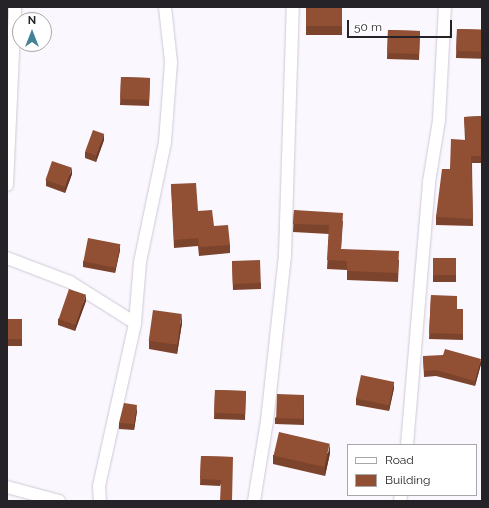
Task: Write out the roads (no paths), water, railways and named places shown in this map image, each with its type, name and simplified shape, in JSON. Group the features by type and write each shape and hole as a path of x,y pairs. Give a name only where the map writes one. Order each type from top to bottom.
{"street":[{"path":"7,185 15,7"},
{"path":"100,501 108,440 135,323 140,262 169,111 171,62 165,7"},
{"path":"254,501 267,421 285,255 293,7"},
{"path":"407,444 430,182 439,120 445,7"},
{"path":"7,258 70,282 135,323"},
{"path":"7,487 58,501"}]}
